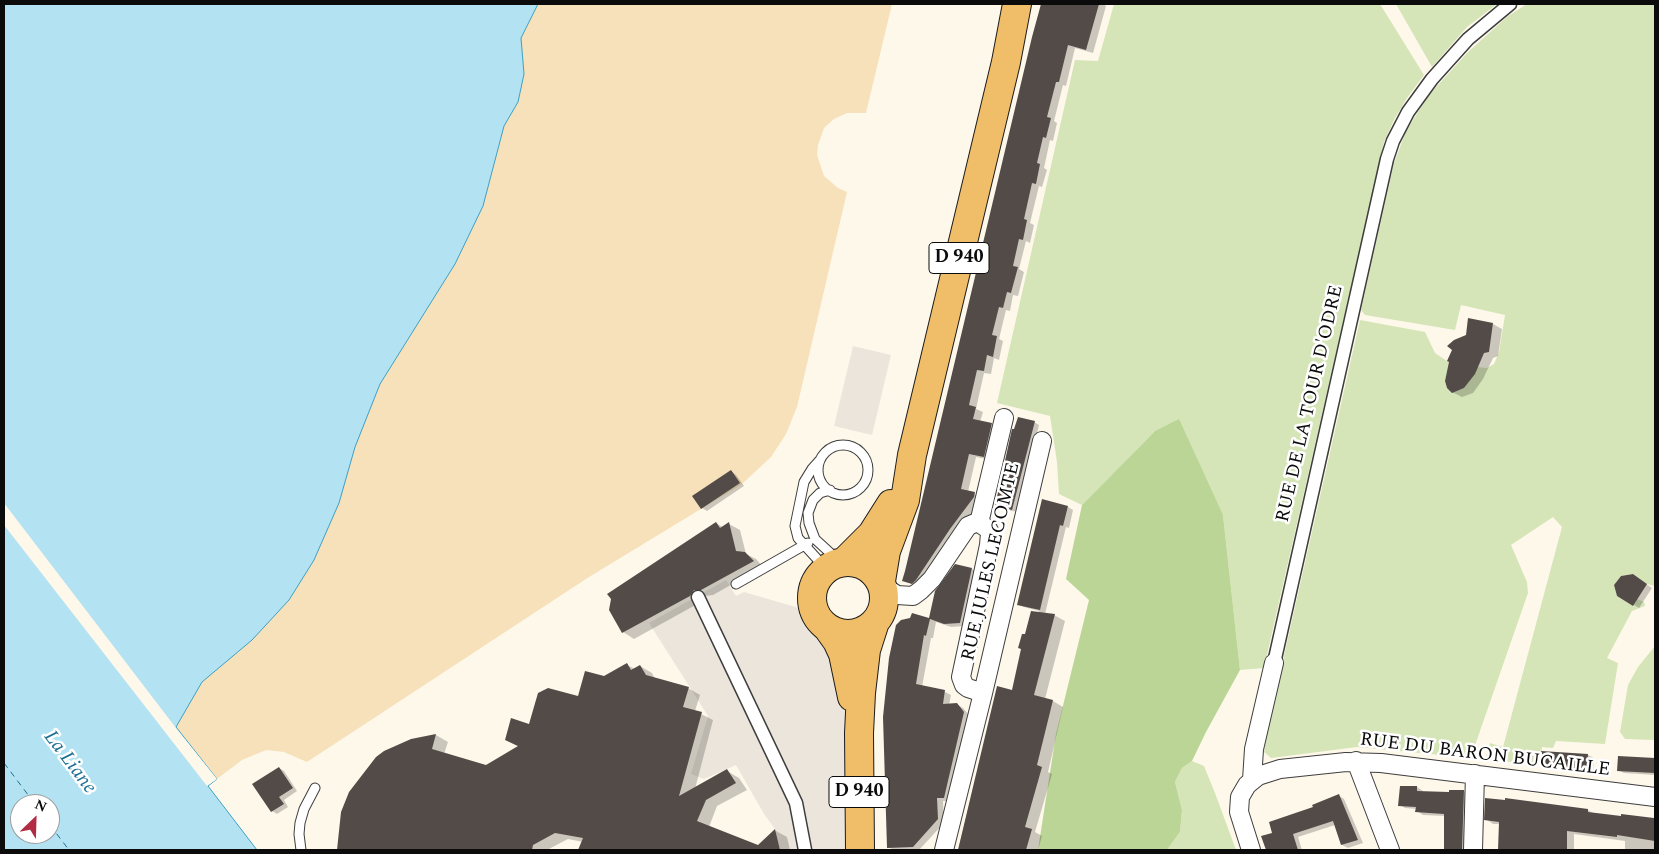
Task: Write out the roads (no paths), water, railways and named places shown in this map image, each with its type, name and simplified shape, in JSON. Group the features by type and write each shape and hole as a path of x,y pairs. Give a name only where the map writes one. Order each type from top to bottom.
{"main road":[{"name":"D 940","path":"882,584 886,551 905,500 912,455 1006,62 1017,4"},
{"name":"D 940","path":"1006,62 1024,4"},
{"name":"D 940","path":"842,562 868,540 881,521 912,455"},
{"path":"842,562 856,562 866,566 874,572 882,584 884,605 875,622 863,631 852,634 840,633 826,627 816,616 812,605 812,594 816,580 825,570 842,562"},
{"name":"D 940","path":"860,850 858,733 864,657 875,622"},
{"name":"D 940","path":"826,627 840,647 845,661 858,733"}],"street":[{"name":"RUE DE LA TOUR D'ODRE","path":"1251,850 1240,820 1238,805 1243,791 1252,780 1254,749 1385,168 1393,140 1411,107 1432,79 1468,39 1510,4"},
{"name":"RUE JULES LECOMTE","path":"979,524 1004,418"},
{"name":"RUE JULES LECOMTE","path":"944,850 1042,440"},
{"name":"RUE JULES LECOMTE","path":"882,584 901,596 910,597 916,594 932,579 964,529 971,524 979,524 988,529 990,539 961,677 964,685 968,688 983,693"},
{"path":"698,596 796,803 805,850"},
{"path":"1356,761 1390,850"},
{"name":"RUE DU BARON BUCAILLE","path":"1252,780 1264,773 1280,769 1356,761 1655,797"},
{"path":"1473,850 1475,774"}],"lane":[{"path":"816,580 819,561 796,535 796,516 804,482 825,453 833,447 846,445 858,450 866,461 867,475 864,483 858,489 851,493 842,494 830,490 823,485 818,468 820,460"},
{"path":"830,490 818,495 811,504 808,519 815,539 842,562"},
{"path":"736,584 815,539"},
{"path":"301,850 300,823 314,788"}],"water":[{"name":"La Liane","path":"4,4 538,4 521,38 524,74 518,102 504,126 483,206 455,264 380,384 355,447 339,503 314,560 289,600 252,640 202,682 176,727 217,779 208,786 257,850 4,850"}]}
